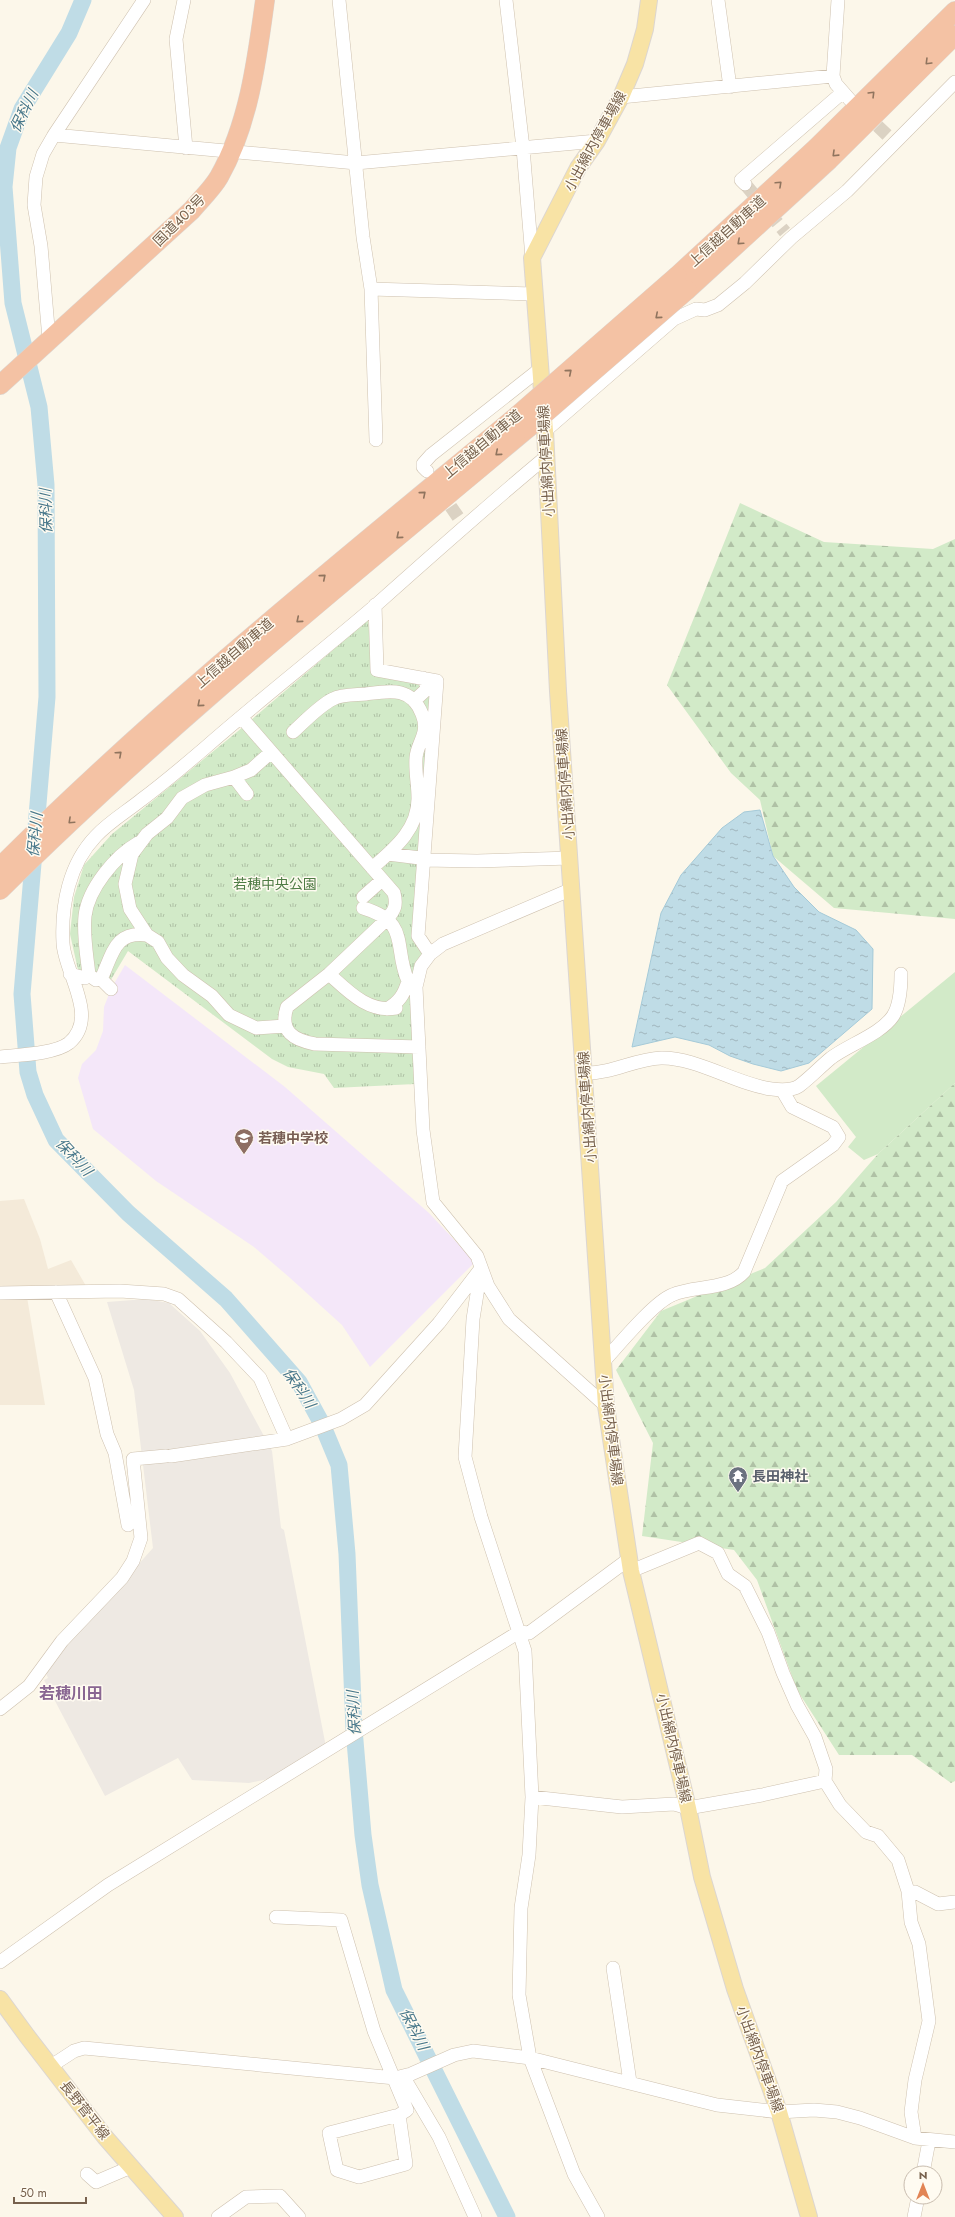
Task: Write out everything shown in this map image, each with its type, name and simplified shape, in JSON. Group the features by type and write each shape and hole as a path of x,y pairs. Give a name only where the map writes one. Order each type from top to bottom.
{"highway":[{"name":"国道403号","path":"0,385 192,210 218,178 232,151 250,88 265,0"},
{"name":"上信越自動車道","path":"0,867 95,787 258,632 530,424 682,283 955,11"},
{"name":"上信越自動車道","path":"682,283 830,160 955,35"},
{"name":"上信越自動車道","path":"0,890 95,787"}],"main road":[{"name":"小出綿内停車場線","path":"649,0 645,29 636,64 597,141 578,168 532,258 533,294 540,369 530,424 546,457 558,691 585,1073 606,1406 630,1565 688,1808 702,1876 735,1989 779,2112 809,2217"},
{"name":"長野菅平線","path":"0,1999 26,2036 51,2066 105,2137 175,2217"}],"street":[{"path":"48,340 41,246 34,204 36,177 43,154 54,135 144,0"},
{"path":"184,0 176,39 186,148"},
{"path":"338,0 371,289 376,440"},
{"path":"506,0 523,148 532,258"},
{"path":"718,0 730,87"},
{"path":"745,184 741,180 846,96 833,76 838,0"},
{"path":"621,96 730,87 833,76"},
{"path":"530,424 674,319 696,309 705,310 718,305 745,283 788,235 847,191 891,139 955,82"},
{"path":"54,135 356,162 597,141"},
{"path":"371,289 533,294"},
{"path":"427,471 423,467 423,464 432,455 540,369"},
{"path":"0,1057 56,1049 68,1043 77,1032 81,1008 65,958 63,942 66,890 87,846 97,834 171,778 241,717 375,605 462,521 546,457"},
{"path":"375,605 377,670 429,687"},
{"path":"414,701 429,687"},
{"path":"429,687 418,936 430,954"},
{"path":"293,732 333,698 385,690 400,692 414,701 422,715 425,735 416,754 415,777 418,798 416,815 406,836 372,868"},
{"path":"241,717 270,753 394,893 396,901 396,910 387,919 329,974 287,1007 284,1016 285,1026 298,1041 315,1044 419,1047"},
{"path":"147,935 130,909 125,884 132,854 143,840 167,818 182,798 205,785 234,777 251,770 270,753"},
{"path":"234,777 247,794"},
{"path":"111,989 95,977 85,944 85,915 98,881 126,850 143,840"},
{"path":"388,854 422,859 477,861 570,858"},
{"path":"382,880 363,902 387,919 394,926 400,940 403,975 408,981 404,994 397,1003 387,1009"},
{"path":"572,888 443,944 430,954 421,966 416,987 416,1003 424,1130 433,1202 478,1256 481,1269 500,1307 509,1319 606,1406"},
{"path":"95,977 119,941 133,933 147,935 158,942 167,958 183,975 212,996 229,1015 256,1028 285,1026"},
{"path":"70,974 85,978 95,977"},
{"path":"329,974 367,1005 387,1009 416,1003"},
{"path":"585,1073 598,1074 640,1062 662,1058 688,1063 771,1089 789,1090 798,1086 831,1058 885,1024 894,1015 898,1004 901,974"},
{"path":"603,1362 660,1303 672,1295 736,1280 744,1272 782,1180 834,1145 839,1137 834,1127 792,1107 782,1090"},
{"path":"0,1709 29,1686 62,1641 122,1578 133,1561 140,1538 133,1459 169,1456 287,1439 341,1419 365,1405 388,1382 439,1323 481,1269"},
{"path":"481,1269 473,1319 465,1457 481,1517 524,1651 532,1797 528,1855 521,1908 519,1995 530,2058 574,2174 598,2217"},
{"path":"56,1292 95,1378 107,1434 115,1452 128,1525"},
{"path":"0,1293 142,1292 164,1294 178,1299 226,1342 260,1378 287,1439"},
{"path":"0,1962 108,1885 519,1632 529,1633 630,1565 699,1543 718,1553 728,1574 745,1586 768,1632 783,1673 815,1737 826,1769 825,1781 840,1805 866,1832 878,1836 898,1860 908,1891 911,1922 919,1944 929,2022 915,2080 911,2112 915,2138"},
{"path":"532,1797 622,1807 674,1804 688,1808 762,1795 825,1781"},
{"path":"908,1891 915,1892 938,1904 955,1902"},
{"path":"276,1917 341,1920 374,2031 440,2138 475,2217"},
{"path":"613,1968 630,2082"},
{"path":"51,2066 74,2051 84,2048 403,2076 454,2055 473,2051 530,2058 717,2105 779,2112 814,2110 837,2112 860,2118 915,2138 930,2141 955,2142"},
{"path":"399,2115 406,2164 360,2177 337,2170 329,2133 399,2115 407,2110 403,2076"},
{"path":"925,2165 930,2141"},
{"path":"87,2174 96,2182 131,2167"},
{"path":"220,2216 246,2197 280,2196 299,2217"},
{"path":"914,2217 916,2205"}],"shaded area":[{"name":"若穂中学校","path":"125,965 285,1087 429,1213 475,1262 370,1367 342,1325 289,1277 254,1247 156,1181 93,1129 78,1078 82,1064 96,1050 103,1031 104,1007 111,989"},
{"path":"24,1199 40,1239 48,1269 71,1260 86,1286 0,1290 0,1201"},
{"path":"27,1297 45,1405 0,1405 0,1298"},
{"path":"146,1299 169,1303 200,1331 230,1373 272,1451 281,1528 284,1530 326,1747 287,1775 249,1783 192,1780 178,1758 105,1796 44,1680 48,1678 45,1671 48,1665 153,1548 134,1390 107,1302"}],"green space":[{"path":"740,503 824,542 933,549 955,539 955,919 834,908 773,856 760,800 731,773 667,685"},
{"name":"若穂中央公園","path":"368,620 373,674 420,685 431,685 414,926 414,942 424,953 415,1084 334,1088 324,1074 288,1067 272,1059 128,951 106,988 78,970 70,934 74,897 84,865 112,834 243,727"},
{"path":"955,972 955,1083 878,1154 864,1160 848,1147 856,1137 816,1086"},
{"path":"955,1083 955,1781 951,1783 912,1755 839,1755 797,1690 757,1580 734,1550 642,1536 653,1443 616,1370 661,1311 765,1268 836,1202 878,1154"}],"water":[{"path":"760,810 773,856 794,887 819,912 856,930 873,949 872,1009 809,1063 781,1071 730,1056 709,1045 675,1037 632,1047 661,913 681,875 722,828 744,812"}],"waterway":[{"name":"保科川","path":"83,0 69,33 22,109 8,148 4,187 13,303 39,407 46,485 47,697 22,994 28,1072 35,1095 56,1140 128,1213 226,1299 299,1382 322,1424 339,1465 347,1554 354,1729 363,1835 370,1885 394,1990 507,2217"}],"tunnel":[{"path":"864,113 887,135"},
{"path":"745,184 785,232"},
{"path":"440,491 458,517"}],"place":[{"name":"若穂中学校","path":"244,1155"},
{"name":"長田神社","path":"738,1493"}],"district":[{"name":"若穂川田","path":"71,1693"}]}
